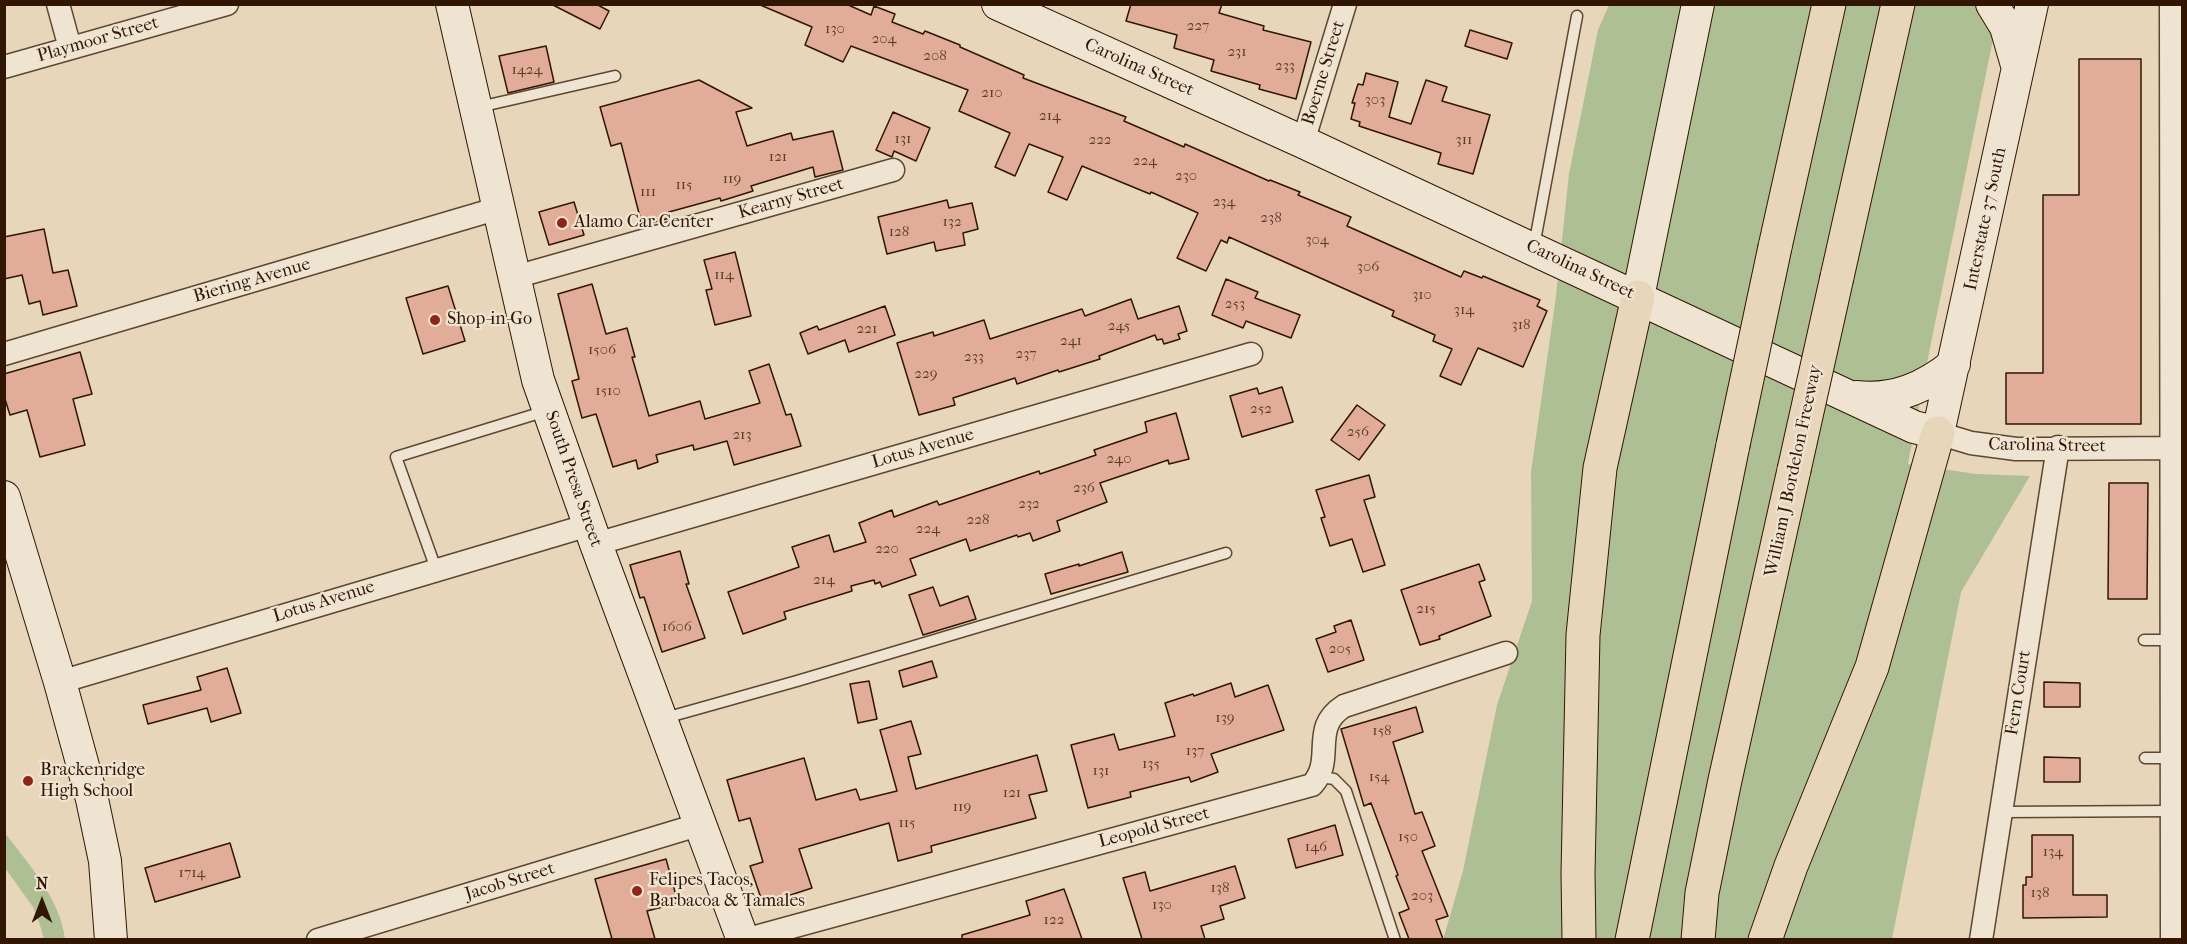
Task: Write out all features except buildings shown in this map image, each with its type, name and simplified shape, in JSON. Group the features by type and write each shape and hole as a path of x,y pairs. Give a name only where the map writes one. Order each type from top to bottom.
{"highway":[{"path":"1632,939 1733,445 1829,4"},
{"name":"William J Bordelon Freeway","path":"1698,939 1702,893 1725,780 1898,4"},
{"path":"1579,939 1578,873 1583,635 1600,468 1638,297"},
{"path":"1765,939 1791,866 1872,667 1938,434"}],"main road":[{"name":"South Presa Street","path":"452,4 538,380 660,719 744,939"},
{"name":"Carolina Street","path":"998,4 1303,142 1914,427 1938,434"},
{"path":"1992,4 2009,34 2018,69"},
{"name":"Interstate 37 South","path":"1938,434 2032,4"},
{"path":"1638,297 1703,10"},
{"path":"1850,397 1882,398 1913,390 1928,383 1954,364"},
{"path":"4,497 60,682 92,799 105,861 111,939"}],"street":[{"path":"57,4 70,48"},
{"name":"Playmoor Street","path":"4,67 226,4"},
{"name":"Boerne Street","path":"1303,142 1345,4"},
{"path":"2171,4 2177,51 2177,448 2172,640 2172,939"},
{"name":"Kearny Street","path":"515,277 893,170"},
{"name":"Biering Avenue","path":"4,354 499,208"},
{"name":"Lotus Avenue","path":"60,682 436,569 592,534 1251,354"},
{"name":"Carolina Street","path":"1938,434 1971,443 2016,449 2177,448"},
{"name":"Fern Court","path":"1981,939 2001,812 2021,727 2058,447"},
{"path":"1320,777 1325,728 1334,712 1344,706 1506,653"},
{"name":"Leopold Street","path":"744,939 1312,785 1320,777"},
{"name":"Jacob Street","path":"318,939 701,825"}],"lane":[{"path":"1534,249 1577,16"},
{"path":"476,108 615,76"},
{"path":"436,569 396,457 549,410"},
{"path":"660,719 808,678 1226,554"},
{"path":"2144,640 2172,640"},
{"path":"2145,758 2172,758"},
{"path":"1320,777 1334,779 1346,791 1395,939"},
{"path":"2001,812 2172,811"}],"green space":[{"path":"1609,5 2000,5 1908,464 1976,474 2030,476 1961,592 1892,939 1443,940 1463,871 1497,705 1532,601 1531,472 1556,296 1569,174 1598,30"},
{"path":"5,833 50,896 62,924 65,939 44,939 33,907 5,868"}],"place":[{"name":"Alamo Car Center","path":"562,223"},
{"name":"Shop-in-Go","path":"435,320"},
{"name":"Brackenridge High School","path":"28,781"},
{"name":"Felipes Tacos, Barbacoa & Tamales","path":"637,891"}]}
